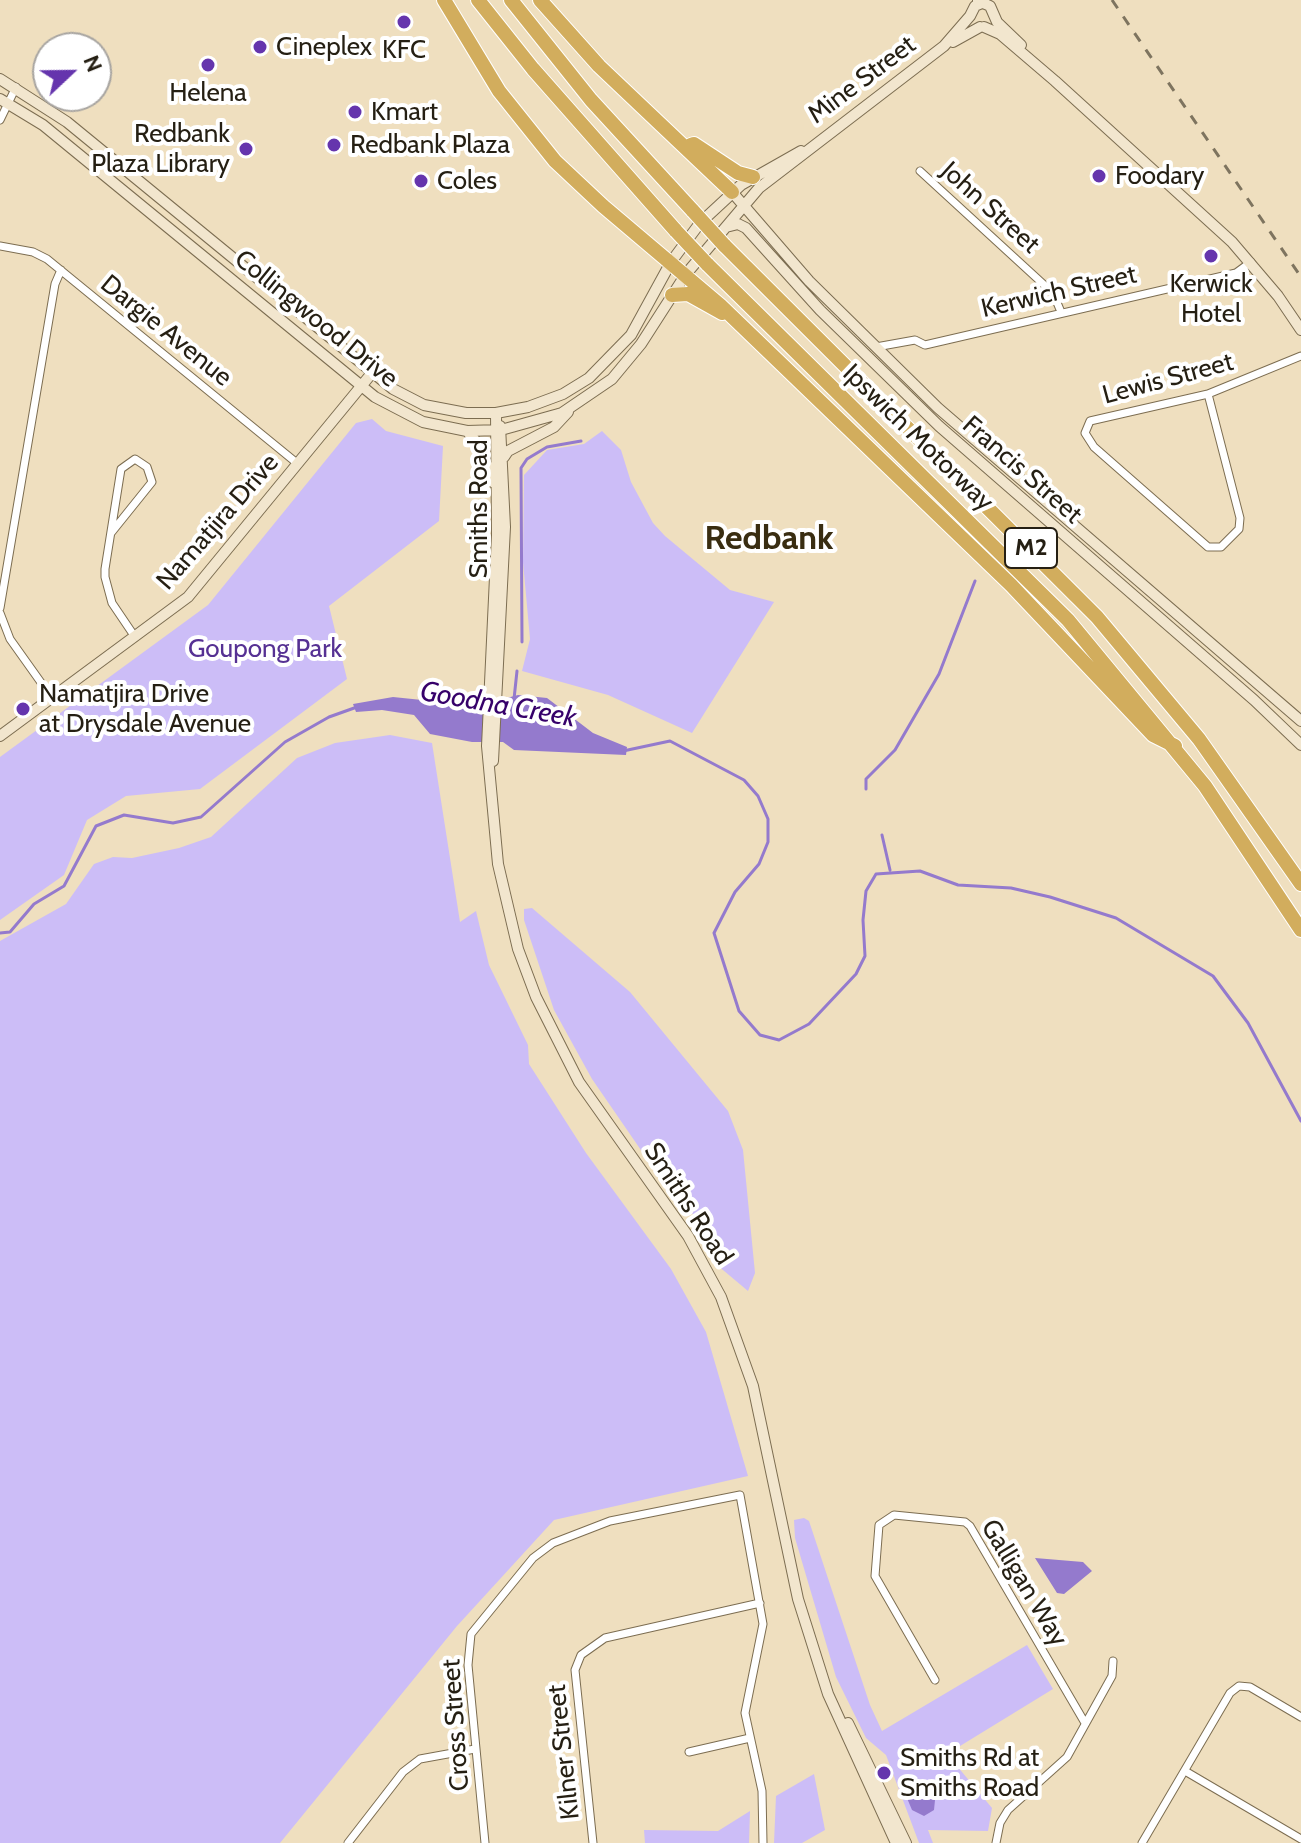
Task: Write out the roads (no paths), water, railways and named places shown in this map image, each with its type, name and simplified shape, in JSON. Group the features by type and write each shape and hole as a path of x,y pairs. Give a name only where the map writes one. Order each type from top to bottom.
{"highway":[{"path":"444,0 484,70 534,136 603,206 734,317 1011,585 1153,735 1175,746"},
{"name":"Ipswich Motorway","path":"478,0 541,79 707,264 1040,589 1175,746 1244,841 1301,930"},
{"name":"Ipswich Motorway","path":"511,0 591,100 724,245 1097,617 1208,751 1301,884"},
{"path":"540,0 599,66 687,146 732,192"},
{"path":"687,146 694,144 735,171 753,177"},
{"path":"672,295 688,294 734,317"}],"main road":[{"path":"963,1 982,27 1000,34 1055,81 1251,262 1301,330"},
{"name":"Mine Street","path":"944,46 979,2"},
{"path":"979,2 990,6 994,17 1055,81"},
{"name":"Mine Street","path":"686,274 743,205 807,149 944,46 982,27 994,17"},
{"name":"Collingwood Drive","path":"0,79 67,122 372,373 393,389 424,405 454,412 496,413 549,400 602,368 631,335 671,262"},
{"name":"Collingwood Drive","path":"4,101 43,125 362,387 414,419 467,431 498,430 541,421 572,408 621,369 686,274"},
{"name":"Mine Street","path":"671,262 700,223 732,192 753,177 807,149"},
{"name":"Francis Street","path":"732,192 809,281 874,347 970,436 1301,721"},
{"name":"Francis Street","path":"724,227 738,224 746,228 820,310 939,426 1301,745"},
{"name":"Namatjira Drive","path":"0,736 198,587 372,373"},
{"path":"503,459 508,451 554,427 572,408"},
{"name":"Smiths Road","path":"493,691 505,527 503,459 496,413"},
{"name":"Smiths Road","path":"498,430 491,779 505,901 536,997 579,1082 688,1236 739,1341 765,1437 798,1599 828,1694 896,1843"},
{"path":"467,431 479,445 497,492"},
{"name":"Smiths Road","path":"820,1668 906,1843"}],"street":[{"path":"0,120 4,101 16,87"},
{"name":"John Street","path":"920,171 1053,293 1061,312"},
{"name":"Dargie Avenue","path":"0,246 33,252 61,270 298,464"},
{"name":"Kerwich Street","path":"874,347 915,340 925,345 1236,273 1251,262"},
{"path":"52,698 10,639 0,610 55,284 61,270"},
{"name":"Lewis Street","path":"1208,394 1240,518 1239,529 1221,547 1208,547 1094,447 1085,433 1090,421 1208,394 1301,356"},
{"path":"111,533 152,482 147,467 135,459 121,469 105,569 106,587 115,609 135,637"},
{"name":"Cross Street","path":"485,1843 468,1665 471,1634 533,1558 553,1543 610,1521 740,1495 760,1603"},
{"name":"Galligan Way","path":"935,1680 875,1576 879,1525 894,1515 965,1522 970,1526 1085,1723"},
{"path":"760,1603 763,1624 745,1713 765,1808 763,1843"},
{"name":"Kilner Street","path":"593,1843 575,1670 581,1655 605,1638 760,1603"},
{"path":"996,1843 1000,1823 1008,1810 1062,1764 1112,1676 1113,1661"},
{"path":"1142,1843 1230,1693 1239,1686 1250,1687 1301,1717"},
{"path":"689,1752 750,1738"},
{"path":"350,1842 403,1772 420,1759 475,1749"},
{"path":"1185,1771 1301,1839"}],"water":[{"path":"465,695 503,699 518,695 547,698 593,733 627,747 626,755 514,750 503,742 472,742 430,734 414,715 382,710 356,712 353,704 393,697 451,703"},
{"path":"1035,1558 1083,1562 1092,1571 1064,1594 1057,1593"},
{"path":"913,1780 926,1787 935,1800 934,1810 924,1816 912,1810 904,1791 905,1784"}],"waterway":[{"path":"522,642 521,468 527,459 547,447 581,441"},
{"path":"866,789 866,779 895,750 939,674 975,581"},
{"path":"514,699 517,671"},
{"name":"Goodna Creek","path":"0,933 10,932 34,904 64,886 96,826 124,815 173,823 201,817 285,742 329,717 357,707"},
{"name":"Goodna Creek","path":"623,751 670,741 744,780 758,796 768,819 768,842 759,864 735,892 714,933 739,1011 760,1035 779,1040 809,1024 856,974 865,956 863,920 866,891 876,874 920,871 958,885 1011,888 1050,897 1116,918 1213,976 1248,1023 1301,1121"},
{"path":"882,835 890,870"}],"railway":[{"path":"1112,0 1301,277"}],"place":[{"name":"KFC","path":"404,22"},
{"name":"Cineplex","path":"260,47"},
{"name":"Helena","path":"208,65"},
{"name":"Kmart","path":"355,112"},
{"name":"Redbank Plaza","path":"334,145"},
{"name":"Redbank Plaza Library","path":"246,149"},
{"name":"Foodary","path":"1099,176"},
{"name":"Coles","path":"421,181"},
{"name":"Kerwick Hotel","path":"1211,256"},
{"name":"Namatjira Drive at Drysdale Avenue","path":"23,709"},
{"name":"Smiths Rd at Smiths Road","path":"884,1773"}],"district":[{"name":"Redbank","path":"769,539"}],"park label":[{"name":"Goupong Park","path":"265,649"}]}
